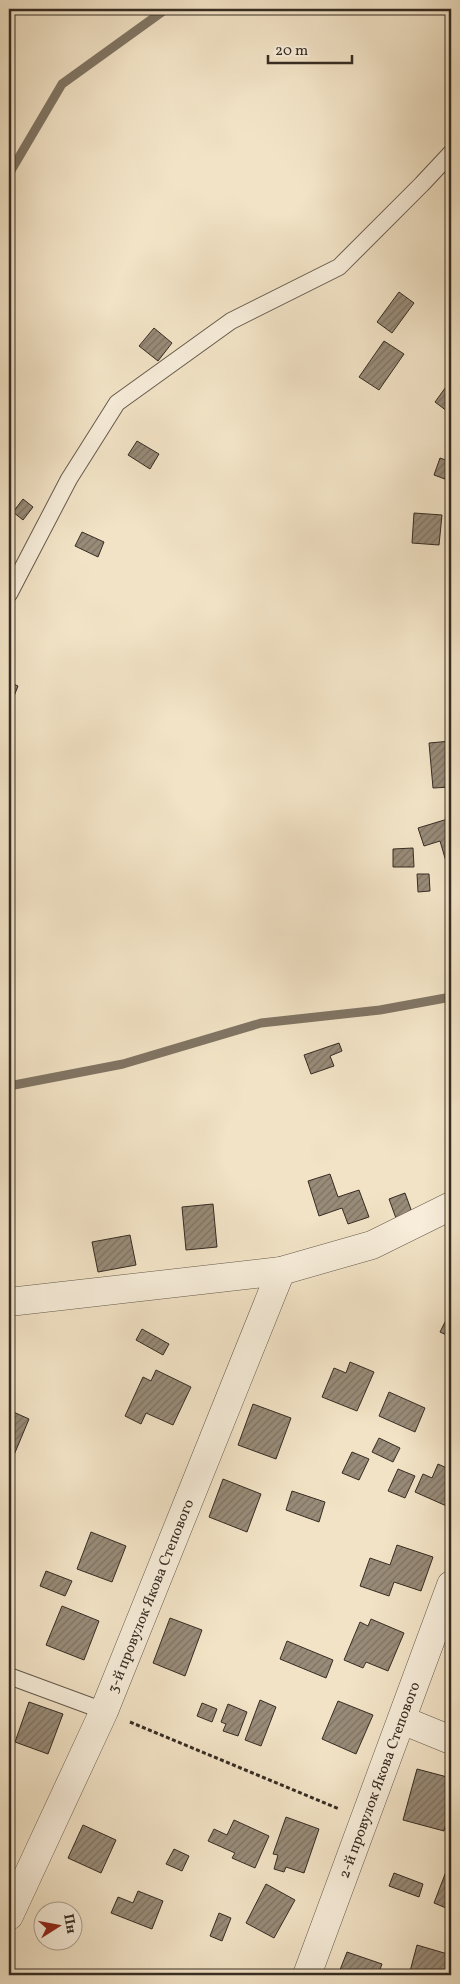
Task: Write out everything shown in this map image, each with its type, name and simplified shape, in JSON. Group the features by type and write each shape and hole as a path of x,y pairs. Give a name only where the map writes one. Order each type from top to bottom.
{"street":[{"path":"9,1302 281,1271 372,1245 451,1206"},
{"name":"3-й провулок Якова Степового","path":"9,1916 104,1711 281,1271"},
{"name":"2-й провулок Якова Степового","path":"307,1975 451,1585"},
{"path":"402,1720 451,1740"}],"lane":[{"path":"9,594 69,479 117,403 231,321 339,266 422,184 451,152"},
{"path":"9,1676 104,1711"}],"path":[{"path":"104,1711 365,1819"}],"building":[{"path":"399,292 414,303 392,333 377,322"},
{"path":"154,328 172,343 158,361 139,346"},
{"path":"384,341 404,354 379,390 359,377"},
{"path":"451,380 451,414 435,402"},
{"path":"137,441 159,454 150,469 128,455"},
{"path":"440,458 451,462 445,479 434,475"},
{"path":"23,499 33,507 23,520 13,512"},
{"path":"414,513 442,515 439,545 412,543"},
{"path":"82,532 104,542 98,557 75,546"},
{"path":"448,569 451,569 451,617 448,617"},
{"path":"9,682 18,686 11,704 9,703"},
{"path":"447,702 451,702 451,725 449,725"},
{"path":"451,741 451,787 433,788 429,743"},
{"path":"451,818 450,875 440,841 424,846 418,828"},
{"path":"413,848 414,867 393,867 393,849"},
{"path":"417,874 429,874 430,891 418,892"},
{"path":"339,1043 342,1051 330,1056 334,1066 311,1074 304,1055"},
{"path":"330,1174 338,1197 359,1190 369,1217 348,1224 342,1208 319,1216 308,1181"},
{"path":"405,1193 413,1215 397,1221 389,1199"},
{"path":"213,1204 217,1247 186,1250 182,1207"},
{"path":"130,1235 136,1265 98,1272 92,1242"},
{"path":"451,1310 451,1337 440,1332"},
{"path":"142,1329 169,1344 163,1355 136,1340"},
{"path":"350,1362 374,1372 357,1411 322,1397 334,1368 346,1373"},
{"path":"156,1370 191,1387 173,1425 146,1413 141,1424 125,1416 143,1377 151,1381"},
{"path":"389,1392 425,1408 415,1432 379,1416"},
{"path":"253,1404 291,1418 276,1459 238,1445"},
{"path":"9,1410 29,1419 14,1455 9,1452"},
{"path":"379,1438 400,1448 393,1462 372,1452"},
{"path":"352,1452 369,1459 359,1480 342,1473"},
{"path":"438,1464 451,1470 451,1508 415,1492 423,1474 432,1478"},
{"path":"398,1469 415,1476 405,1498 388,1491"},
{"path":"223,1479 261,1494 247,1532 209,1517"},
{"path":"292,1491 325,1502 319,1522 286,1510"},
{"path":"91,1532 126,1546 112,1582 77,1569"},
{"path":"397,1545 433,1557 421,1591 394,1582 389,1596 360,1586 370,1558 390,1565"},
{"path":"46,1571 72,1581 65,1596 40,1586"},
{"path":"62,1606 99,1621 84,1660 46,1645"},
{"path":"170,1618 202,1630 185,1676 153,1663"},
{"path":"371,1619 404,1633 388,1671 366,1662 363,1668 344,1660 360,1622 368,1626"},
{"path":"287,1641 333,1660 326,1678 280,1659"},
{"path":"260,1700 276,1707 261,1746 245,1740"},
{"path":"338,1701 373,1715 356,1754 322,1739"},
{"path":"29,1702 63,1714 48,1754 15,1742"},
{"path":"202,1703 217,1709 212,1722 197,1716"},
{"path":"228,1704 247,1712 238,1736 223,1731 226,1724 221,1722"},
{"path":"417,1769 451,1778 451,1804 444,1831 403,1820"},
{"path":"286,1817 319,1829 304,1873 286,1867 284,1872 274,1869 278,1855 273,1854"},
{"path":"234,1820 269,1836 255,1868 232,1858 235,1853 208,1841 214,1829 227,1835"},
{"path":"83,1825 116,1840 101,1873 68,1858"},
{"path":"174,1849 189,1856 182,1871 166,1864"},
{"path":"447,1869 451,1871 451,1910 434,1903"},
{"path":"394,1873 423,1884 419,1897 389,1886"},
{"path":"266,1884 295,1900 274,1938 246,1923"},
{"path":"138,1891 163,1901 152,1929 111,1913 118,1897 133,1903"},
{"path":"219,1913 231,1918 222,1941 210,1936"},
{"path":"417,1945 451,1955 448,1975 409,1975"},
{"path":"347,1952 382,1964 378,1975 338,1975"}],"waterway":[{"path":"9,174 62,84 166,9"},
{"path":"9,1086 123,1064 261,1023 380,1010 451,997"}]}
